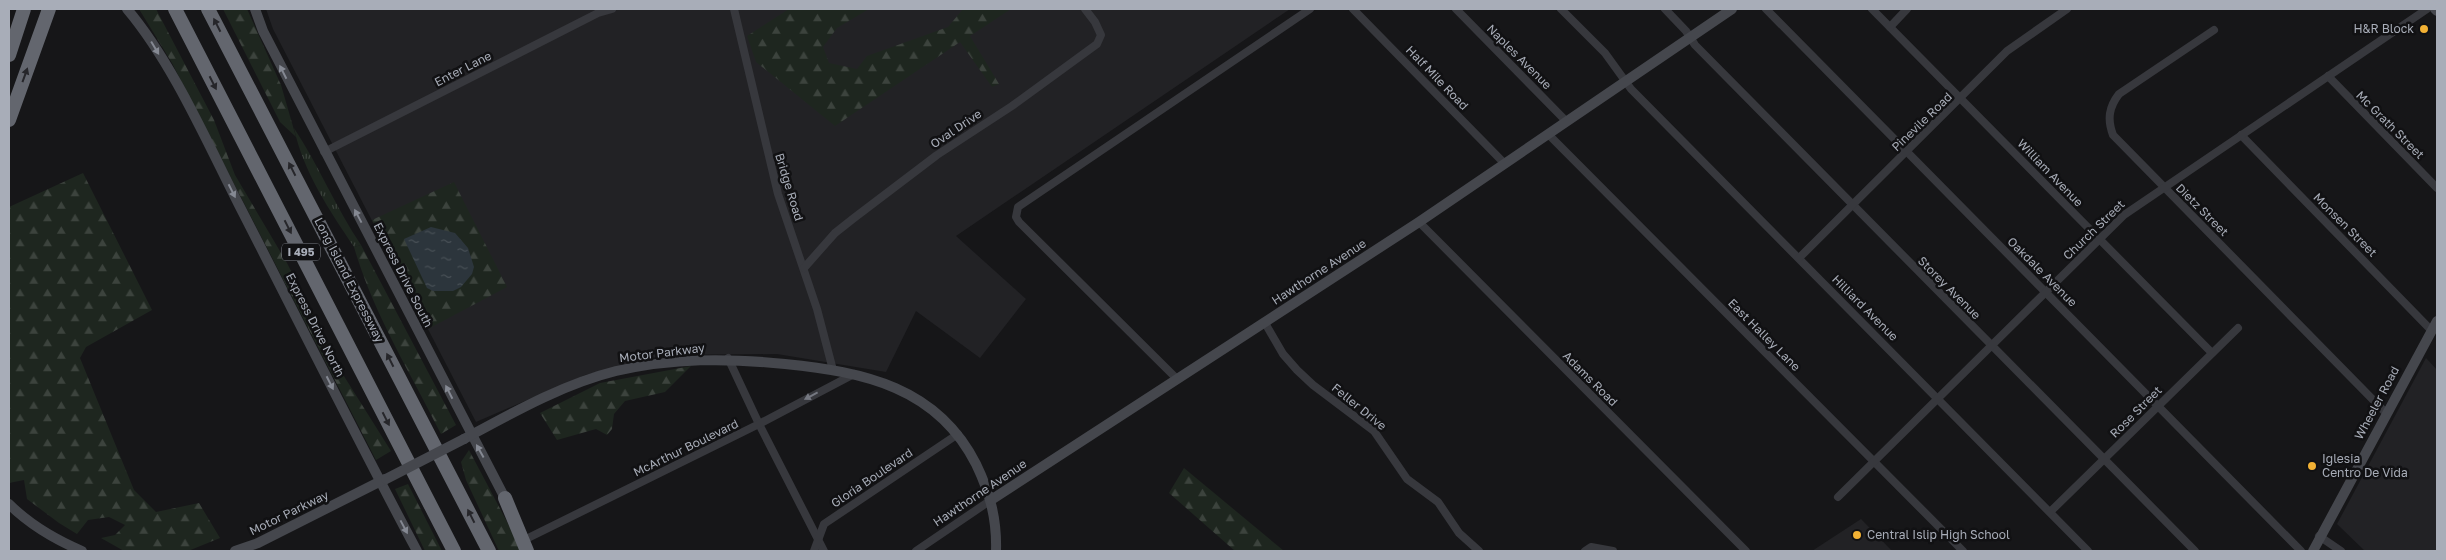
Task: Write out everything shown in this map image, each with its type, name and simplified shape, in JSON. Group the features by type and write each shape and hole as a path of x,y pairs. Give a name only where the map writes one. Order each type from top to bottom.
{"highway":[{"path":"9,55 24,9"},
{"path":"9,120 49,9"},
{"name":"I 495","path":"175,9 454,551"},
{"name":"Long Island Expressway","path":"208,9 488,551"},
{"path":"504,498 526,545"}],"main road":[{"name":"Express Drive North","path":"127,9 142,27 208,144 383,480 417,551"},
{"name":"Express Drive South","path":"255,9 263,32 468,437 504,498"},
{"name":"Hawthorne Avenue","path":"991,500 1419,222 1732,9"},
{"path":"2434,9 2437,12"},
{"name":"Wheeler Road","path":"2312,551 2437,321"},
{"name":"Motor Parkway","path":"236,551 258,543 552,395 612,372 672,362 728,358 854,374 881,381 923,403 958,434 982,476 995,517 996,551"},
{"path":"9,504 22,517 56,540 82,551"},
{"path":"526,545 532,551"}],"street":[{"name":"Enter Lane","path":"324,152 598,13 612,9"},
{"name":"Bridge Road","path":"734,9 775,185 804,268 832,370"},
{"name":"Oval Drive","path":"804,268 835,233 854,218 937,155 1012,106 1097,44 1101,35 1095,22 1085,9"},
{"path":"1177,379 1019,222 1016,212 1018,207 1310,9"},
{"name":"Half Mile Road","path":"1353,9 1505,164"},
{"name":"Naples Avenue","path":"1456,9 1566,121"},
{"name":"Hilliard Avenue","path":"1561,9 1605,53 1631,89 2088,551"},
{"name":"Storey Avenue","path":"1664,9 1691,38 1695,46 2195,551"},
{"name":"Oakdale Avenue","path":"1766,9 2301,551"},
{"name":"William Avenue","path":"1872,9 2212,353"},
{"path":"1890,27 1907,9"},
{"name":"Pinevile Road","path":"1799,258 1962,98 2007,51 2067,9"},
{"name":"Church Street","path":"1838,497 1990,345 2046,293 2124,215 2427,9"},
{"name":"Dietz Street","path":"2214,30 2119,94 2113,103 2109,115 2113,135 2386,413"},
{"name":"Mc Grath Street","path":"2328,76 2437,188"},
{"name":"East Halley Lane","path":"1548,134 1963,551"},
{"name":"Monsen Street","path":"2241,135 2432,331"},
{"name":"Adams Road","path":"1419,222 1746,551"},
{"name":"Feller Drive","path":"1265,323 1283,354 1296,370 1374,431 1407,479 1438,502 1456,529 1479,551"},
{"name":"Rose Street","path":"2050,512 2238,328"},
{"path":"728,358 758,424 824,551"},
{"name":"McArthur Boulevard","path":"526,545 854,374"},
{"name":"Gloria Boulevard","path":"814,551 824,524 958,434"},
{"name":"Hawthorne Avenue","path":"916,551 991,500"},
{"path":"2320,536 2341,551"},
{"path":"1585,551 1591,547 1612,551"}],"shaded area":[{"path":"266,9 1290,9 956,236 1026,299 980,358 916,311 886,372 777,354 664,355 585,375 476,422 273,29"},
{"path":"2426,358 2437,370 2437,551 2365,551 2337,524"},
{"name":"Central Islip High School","path":"1861,519 1892,551 1812,551"}],"green space":[{"path":"139,9 156,9 214,120 235,175 287,263 342,373 391,451 376,460 172,63"},
{"path":"223,9 247,9 281,85 296,137 280,122"},
{"path":"789,9 869,9 837,28 823,47 829,63 857,69 867,56 948,27 963,9 1011,9 970,36 999,84 992,87 960,42 835,126 756,62 747,36"},
{"path":"294,128 361,245 354,247 318,190 304,160"},
{"path":"83,173 152,310 86,347 80,358 134,490 156,512 199,503 220,538 188,551 124,551 101,538 115,535 125,525 109,517 88,520 77,534 27,499 24,480 9,483 9,207"},
{"path":"454,182 507,287 428,329 372,220"},
{"path":"361,245 456,425 441,434 393,343 371,296 354,247"},
{"path":"691,366 665,392 625,401 614,414 612,429 607,435 596,429 557,440 540,413 600,383"},
{"path":"469,450 515,537 520,551 499,551 466,480 461,462"},
{"path":"1184,468 1284,551 1235,551 1169,493"},
{"path":"408,484 442,551 425,551 395,489"}],"water":[{"path":"431,227 455,233 468,248 474,267 472,274 461,287 453,291 433,291 427,288 404,239"}],"place":[{"name":"H&R Block","path":"2424,29"},
{"name":"Iglesia Centro De Vida","path":"2312,466"},
{"name":"Central Islip High School","path":"1857,535"}]}
